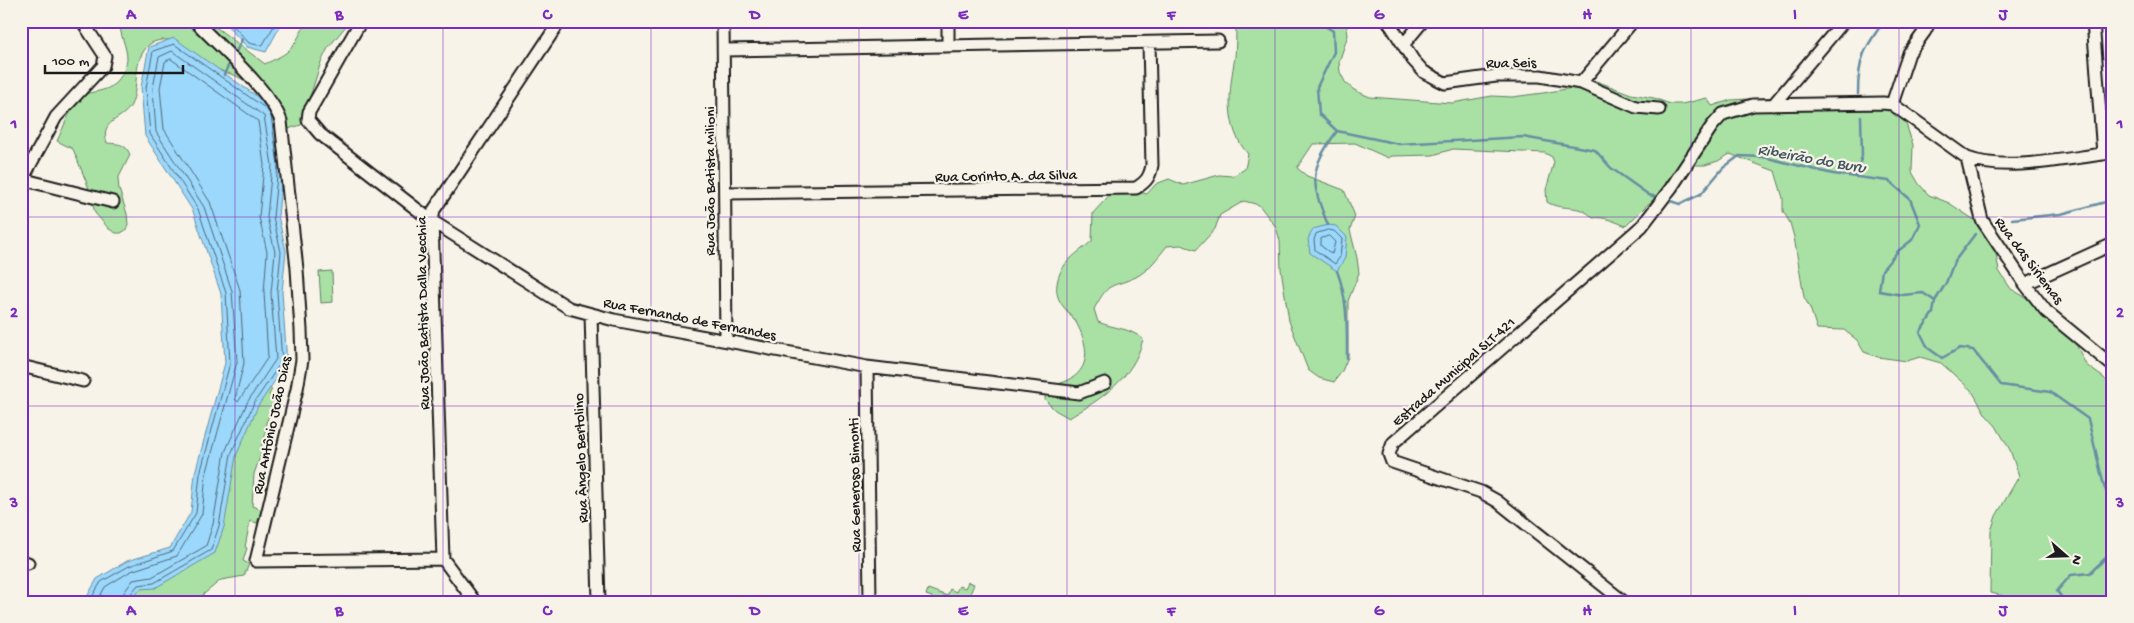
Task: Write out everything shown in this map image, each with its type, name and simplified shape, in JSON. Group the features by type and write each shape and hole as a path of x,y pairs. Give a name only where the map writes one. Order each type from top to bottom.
{"street":[{"path":"82,21 105,56 103,66 56,117 22,179 113,202"},
{"name":"Rua Antônio João Dias","path":"195,21 272,102 277,110 282,131 297,269 302,360 297,389 256,561 443,559"},
{"name":"Rua Fernando de Fernandes","path":"361,21 309,112 308,120 320,134 432,221 569,308 614,320 867,367 1079,393 1105,383"},
{"name":"Rua João Batista Dalla Vecchia","path":"443,559 432,221 434,210 560,21"},
{"name":"Rua João Batista Milioni","path":"723,21 726,340"},
{"path":"948,21 948,46"},
{"name":"Rua Seis","path":"1388,21 1413,60 1424,72 1445,83 1519,75 1540,76 1581,83 1636,107 1659,109"},
{"path":"1403,45 1423,21"},
{"path":"1581,83 1633,21"},
{"path":"1774,105 1844,21"},
{"path":"1892,104 1909,53 1925,32 1930,21"},
{"path":"1774,105 1892,104 1967,158 1981,163 2008,165 2108,153 2093,21"},
{"path":"724,50 1218,41"},
{"name":"Rua Corinto A. da Silva","path":"724,193 1136,188 1150,176 1152,165 1149,42"},
{"name":"Estrada Municipal SLT-421","path":"1624,602 1497,501 1481,492 1392,462 1389,454 1393,443 1642,226 1663,199 1712,126 1723,114 1734,109 1753,105 1774,105"},
{"name":"Rua das Siriemas","path":"1967,158 1982,220 2025,284 2046,311 2113,366"},
{"path":"2025,284 2113,244"},
{"name":"Rua Ângelo Bertolino","path":"591,314 599,602"},
{"path":"21,366 83,381"},
{"name":"Rua Generoso Bimonti","path":"867,367 870,602"},
{"path":"443,559 475,602"}],"green space":[{"path":"120,21 215,21 217,28 265,64 287,52 309,21 350,21 328,48 321,62 301,125 288,129 267,126 262,96 259,90 252,84 217,69 175,42 164,40 150,44 140,58 134,98 131,105 106,129 107,143 124,146 130,155 118,179 128,225 126,230 116,233 109,229 95,213 88,186 73,149 57,141 79,99 86,94 101,91 112,86 122,74 127,59"},
{"path":"1236,21 1346,21 1348,35 1339,62 1340,72 1345,82 1354,90 1370,97 1452,103 1492,96 1512,97 1543,93 1572,88 1596,81 1631,94 1654,98 1670,104 1682,104 1707,98 1712,106 1731,100 1781,97 1830,102 1881,100 1904,118 1913,145 1912,172 1919,184 1929,195 1949,203 1973,219 1994,243 1999,271 2011,289 2025,297 2056,323 2076,344 2086,365 2104,378 2113,388 2113,602 2004,602 2004,596 1990,593 1991,531 1996,516 2019,476 2010,450 1996,426 1986,415 1972,391 1941,363 1920,357 1907,361 1878,357 1864,352 1857,340 1844,330 1817,329 1804,297 1794,237 1790,223 1783,211 1783,198 1775,171 1730,154 1718,161 1705,165 1691,165 1679,172 1666,183 1660,197 1648,204 1626,226 1614,221 1593,218 1582,210 1553,205 1547,202 1546,190 1554,162 1552,157 1545,153 1453,149 1433,155 1392,156 1388,158 1355,143 1313,144 1297,168 1307,176 1344,190 1355,216 1350,230 1359,273 1348,301 1348,357 1342,371 1334,382 1319,378 1308,370 1289,321 1281,269 1280,241 1276,227 1259,205 1244,201 1220,215 1215,229 1196,250 1181,245 1167,246 1141,274 1107,289 1094,309 1098,322 1127,330 1143,339 1139,353 1115,386 1093,403 1069,418 1055,410 1045,400 1046,386 1059,384 1078,374 1085,358 1082,336 1077,324 1060,301 1057,284 1065,264 1092,241 1093,213 1117,187 1147,194 1156,184 1169,179 1183,185 1219,175 1233,176 1245,169 1248,154 1235,132 1230,108"},
{"path":"332,271 333,302 321,303 319,272"},
{"path":"259,384 272,389 269,395 276,398 266,423 265,437 260,450 262,451 254,474 252,506 262,510 257,523 250,521 245,547 247,548 243,561 249,564 244,576 221,580 194,602 103,602 166,570"},
{"path":"968,582 974,584 967,602 931,602 932,597 926,595 928,589 947,596 950,589 956,592 959,586 965,588"}],"water":[{"path":"223,21 283,21 266,52 247,47"},
{"path":"174,38 275,109 283,165 278,216 286,251 282,292 287,363 258,406 236,456 224,527 215,553 155,588 140,589 131,602 84,602 97,579 127,561 170,548 191,512 195,473 225,363 221,294 193,211 145,136 141,87 149,47"},
{"path":"1328,225 1336,226 1347,237 1345,258 1337,271 1310,253 1308,239 1313,229"}],"waterway":[{"name":"Ribeirão do Buru","path":"1317,21 1333,31 1334,52 1317,87 1319,114 1337,131 1399,144 1523,137 1595,150 1611,168 1649,195 1660,198"},
{"path":"1858,94 1861,62 1867,47 1884,21"},
{"path":"236,52 242,39"},
{"path":"224,75 228,66"},
{"path":"1856,177 1862,156 1861,117"},
{"path":"1328,225 1318,197 1315,176 1321,156 1337,131"},
{"name":"Ribeirão do Buru","path":"1667,200 1680,204 1701,194 1723,168 1739,156 1763,157 1833,174 1889,181 1910,199 1920,224 1912,240 1898,251 1882,270 1879,291 1903,295 1923,293 1935,301 1933,313 1920,332 1928,348 1942,358 1960,348 1973,350 2001,385 2050,392 2088,419 2104,486 2113,508"},
{"path":"2012,219 2061,214 2113,200"},
{"path":"1935,301 1946,283 1954,262 1975,234"},
{"path":"1337,271 1345,303 1347,358"},
{"name":"Ribeirão do Buru","path":"2065,602 2057,591 2071,575 2090,573 2113,551"}]}
